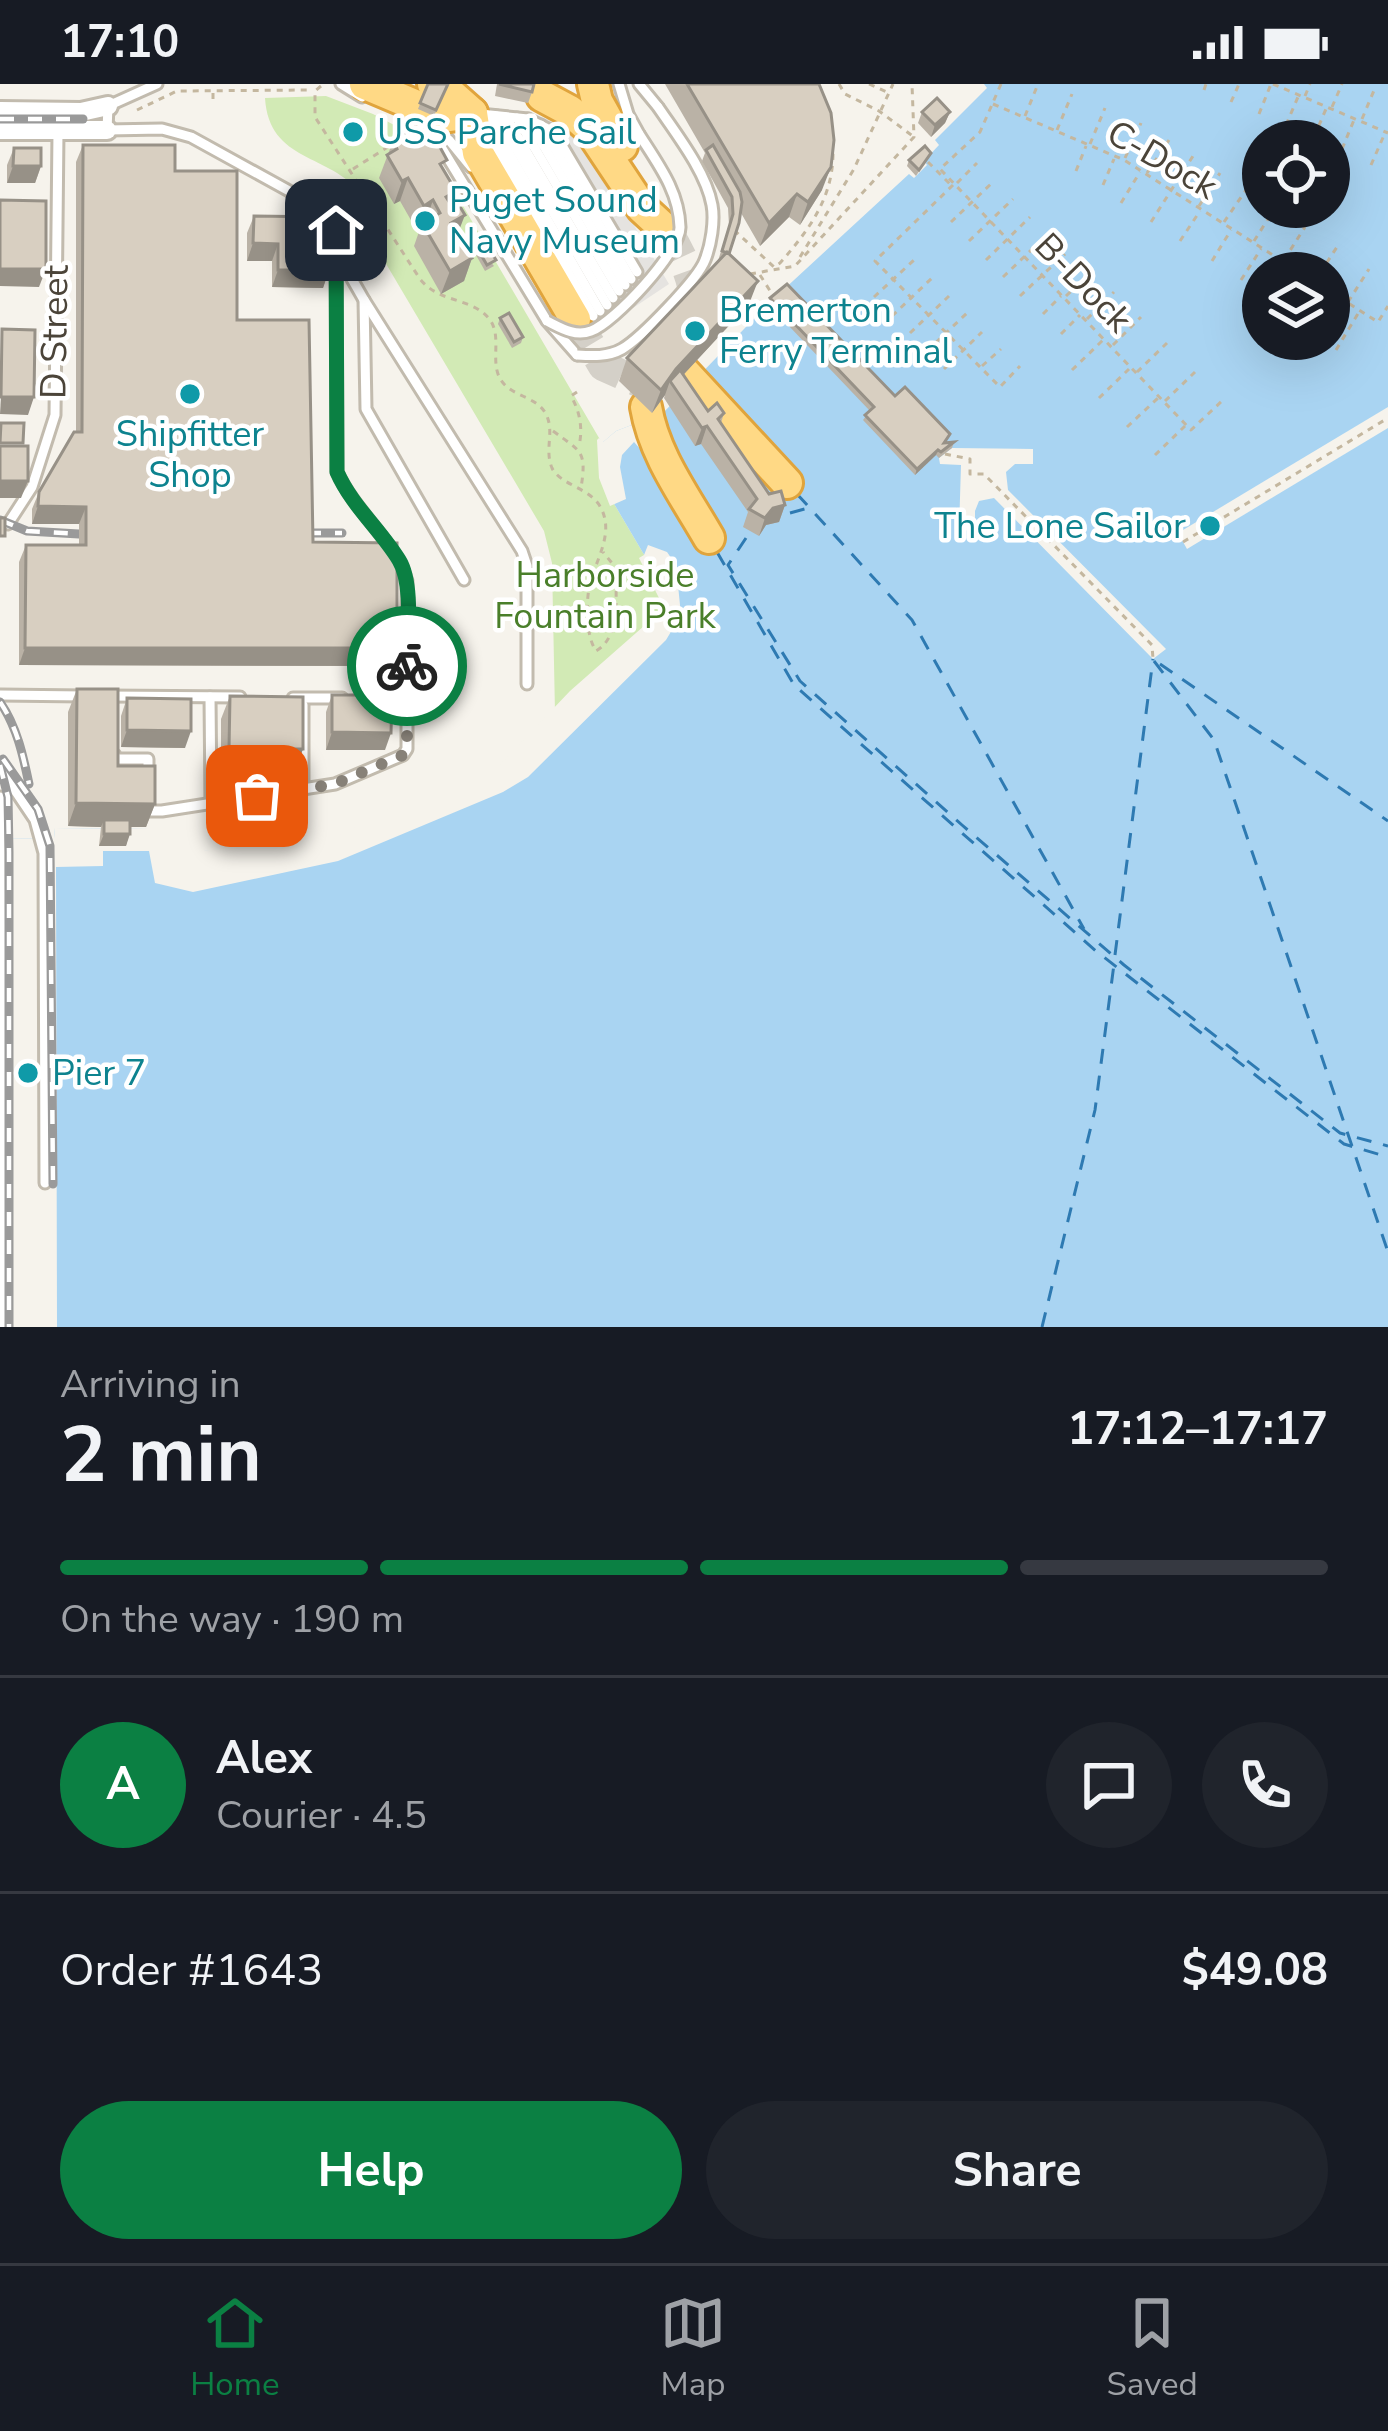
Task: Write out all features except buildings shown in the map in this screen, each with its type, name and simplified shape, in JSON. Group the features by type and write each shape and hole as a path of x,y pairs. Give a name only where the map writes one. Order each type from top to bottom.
{"highway":[{"path":"403,84 502,119"},
{"path":"433,84 502,119 599,302"},
{"path":"371,94 443,117 502,119 570,112 589,127 642,208 667,231 657,204 597,101 593,84"},
{"path":"685,373 787,483"},
{"path":"646,407 657,448 709,538"}],"street":[{"path":"0,112 81,112 108,106"},
{"path":"0,130 107,130"}],"lane":[{"path":"115,738 115,759 148,759 148,812 335,784 403,755 407,748 407,581 401,562 346,494 337,472 336,230 320,208 191,137 162,130 107,130 108,106 156,84"},
{"path":"341,84 358,96 371,94"},
{"path":"599,302 576,334 594,331 616,314 672,251 681,233 677,196 628,114 619,84"},
{"path":"502,119 554,132 599,302 577,356 601,356 620,350 647,330 704,265 714,211 688,151 639,84"},
{"path":"413,118 449,140 599,302"},
{"path":"502,119 599,302"},
{"path":"502,119 599,302"},
{"path":"429,127 480,208 599,302"},
{"name":"D Street","path":"8,524 32,488 55,415 58,130"},
{"path":"338,253 522,551 527,566 527,684"},
{"path":"364,300 366,409 464,580"},
{"path":"0,695 256,697"},
{"path":"114,696 114,717"},
{"path":"210,697 211,804"},
{"path":"280,698 345,698"},
{"path":"303,698 303,789"},
{"path":"386,698 407,699"},
{"path":"0,767 35,820 44,853 45,1183"},
{"path":"0,797 2,1327"}],"path":[{"path":"839,84 845,94 914,137"},
{"path":"869,84 889,93"},
{"path":"795,266 854,169 892,84"},
{"path":"735,274 795,266 914,137 912,84"},
{"path":"992,104 1001,84"},
{"path":"1024,118 1038,84"},
{"path":"1231,102 1239,84"},
{"path":"1258,114 1272,84 1387,132 1372,165"},
{"path":"1289,120 1310,84"},
{"path":"1323,120 1342,84"},
{"path":"137,110 176,91 315,91 321,86"},
{"path":"1350,134 1375,88"},
{"path":"213,91 213,104"},
{"path":"315,91 316,117 430,291 475,307 491,321 500,380 536,402 547,415 553,469 602,508 603,552 589,589 589,633 596,651 612,633 615,606 616,568 603,552"},
{"path":"1056,131 1072,94"},
{"name":"C-Dock","path":"992,104 1124,160 1268,252"},
{"name":"B-Dock","path":"992,104 980,132 940,169 1191,430 1223,400"},
{"path":"1076,171 1105,108"},
{"path":"1124,160 1142,123"},
{"path":"352,170 401,139"},
{"path":"1121,202 1168,140"},
{"path":"733,230 774,267 814,220 831,184 832,145"},
{"path":"387,148 394,159"},
{"path":"1103,185 1115,156"},
{"path":"1151,222 1193,156"},
{"path":"927,160 954,185"},
{"path":"977,163 875,261 1000,387 1020,367"},
{"path":"1180,241 1220,173"},
{"path":"951,222 994,181"},
{"path":"1223,223 1242,196"},
{"path":"969,241 1013,199"},
{"path":"986,260 1030,217"},
{"path":"1253,242 1262,228"},
{"path":"1212,261 1232,229"},
{"path":"1003,277 1047,235"},
{"path":"1241,280 1262,248"},
{"path":"1333,252 1336,248"},
{"path":"1020,296 1065,254"},
{"path":"874,297 914,260"},
{"path":"1350,298 1369,268"},
{"path":"1042,314 1092,271"},
{"path":"759,274 775,297"},
{"path":"892,316 932,278"},
{"path":"1086,320 1114,292"},
{"path":"910,333 949,296"},
{"path":"1350,305 1378,322 1388,306"},
{"path":"1350,327 1360,311"},
{"path":"927,351 967,313"},
{"path":"1061,334 1082,314"},
{"path":"1112,346 1141,317"},
{"path":"944,369 982,332"},
{"path":"1072,370 1105,339"},
{"path":"1136,373 1167,343"},
{"path":"981,368 1001,349"},
{"path":"1099,398 1131,368"},
{"path":"1164,402 1196,372"},
{"path":"575,394 571,396 582,432 578,448"},
{"path":"1127,427 1159,397"},
{"path":"1183,542 1388,418"},
{"path":"1154,455 1186,425"},
{"path":"552,430 584,458 581,488"},
{"path":"943,454 970,459 970,474 984,474 1035,525 1152,645 1153,659"}],"green space":[{"name":"Harborside Fountain Park","path":"326,96 425,141 602,443 613,502 646,558 666,614 555,713 552,563 544,531 382,257 361,194 333,171 289,146 269,119 265,98"}],"shaded area":[{"path":"554,115 585,143 669,284 582,342 472,153 538,116 544,120"}],"water":[{"path":"984,84 1388,84 1388,1327 0,1327 0,839 54,838 55,828 150,829 150,846 165,853 336,844 498,776 666,614 646,558 613,502 602,443 616,431 663,413 768,304 909,174 914,178 927,165 924,161 939,145 935,140 987,88"}],"pier":[{"path":"1388,407 1388,428 1187,549 1178,533"},
{"path":"663,413 677,462 660,471 634,442 622,455 620,467 626,499 610,506 599,478 597,440 603,442 616,431"},
{"path":"952,448 1033,449 1033,464 1015,464 1006,472 1008,490 1166,649 1153,659 994,498 979,501 975,530 959,531 961,465 940,464 939,458"},
{"name":"Pier 7","path":"648,545 667,552 676,565 681,615 666,640 528,777 503,792 338,861 193,892 155,883 149,851 103,851 103,866 56,867 57,1327 0,1327 0,839 54,838 55,828 150,829 156,842 167,847 199,851 335,838 413,795 494,771 570,691 661,611 662,604 639,558"}],"ferry route":[{"path":"797,494 912,620 1084,929"},
{"path":"790,513 808,508"},
{"path":"746,538 728,565 800,681 1124,965 1340,1133 1388,1146"},
{"path":"717,552 794,685 1096,951 1344,1144 1388,1157"},
{"path":"1115,955 1153,659"},
{"path":"1154,661 1214,740 1388,1252"},
{"path":"1160,664 1388,821"},
{"path":"1042,1327 1095,1110 1114,964"}],"tunnel":[{"path":"667,231 691,281 693,314"},
{"path":"575,319 603,366 645,385"}],"railway":[{"path":"0,119 83,119"},
{"path":"0,520 27,531 79,534"},
{"path":"307,533 342,533"},
{"path":"0,702 15,731 29,784"},
{"path":"3,759 38,809 50,846 53,1184"},
{"path":"0,765 8,797 9,852 9,1327"}],"way so far":[{"path":"257,796 335,784 403,755 407,748 407,666"}],"place":[{"name":"USS Parche Sail","path":"353,132"},
{"name":"Puget Sound Navy Museum","path":"425,221"},
{"name":"Bremerton Ferry Terminal","path":"695,331"},
{"name":"Shipfitter Shop","path":"190,394"},
{"name":"The Lone Sailor","path":"1210,526"},
{"name":"Pier 7","path":"28,1073"}],"route":[{"path":"336,230 337,472 346,494 401,562 407,581 407,666"}]}
